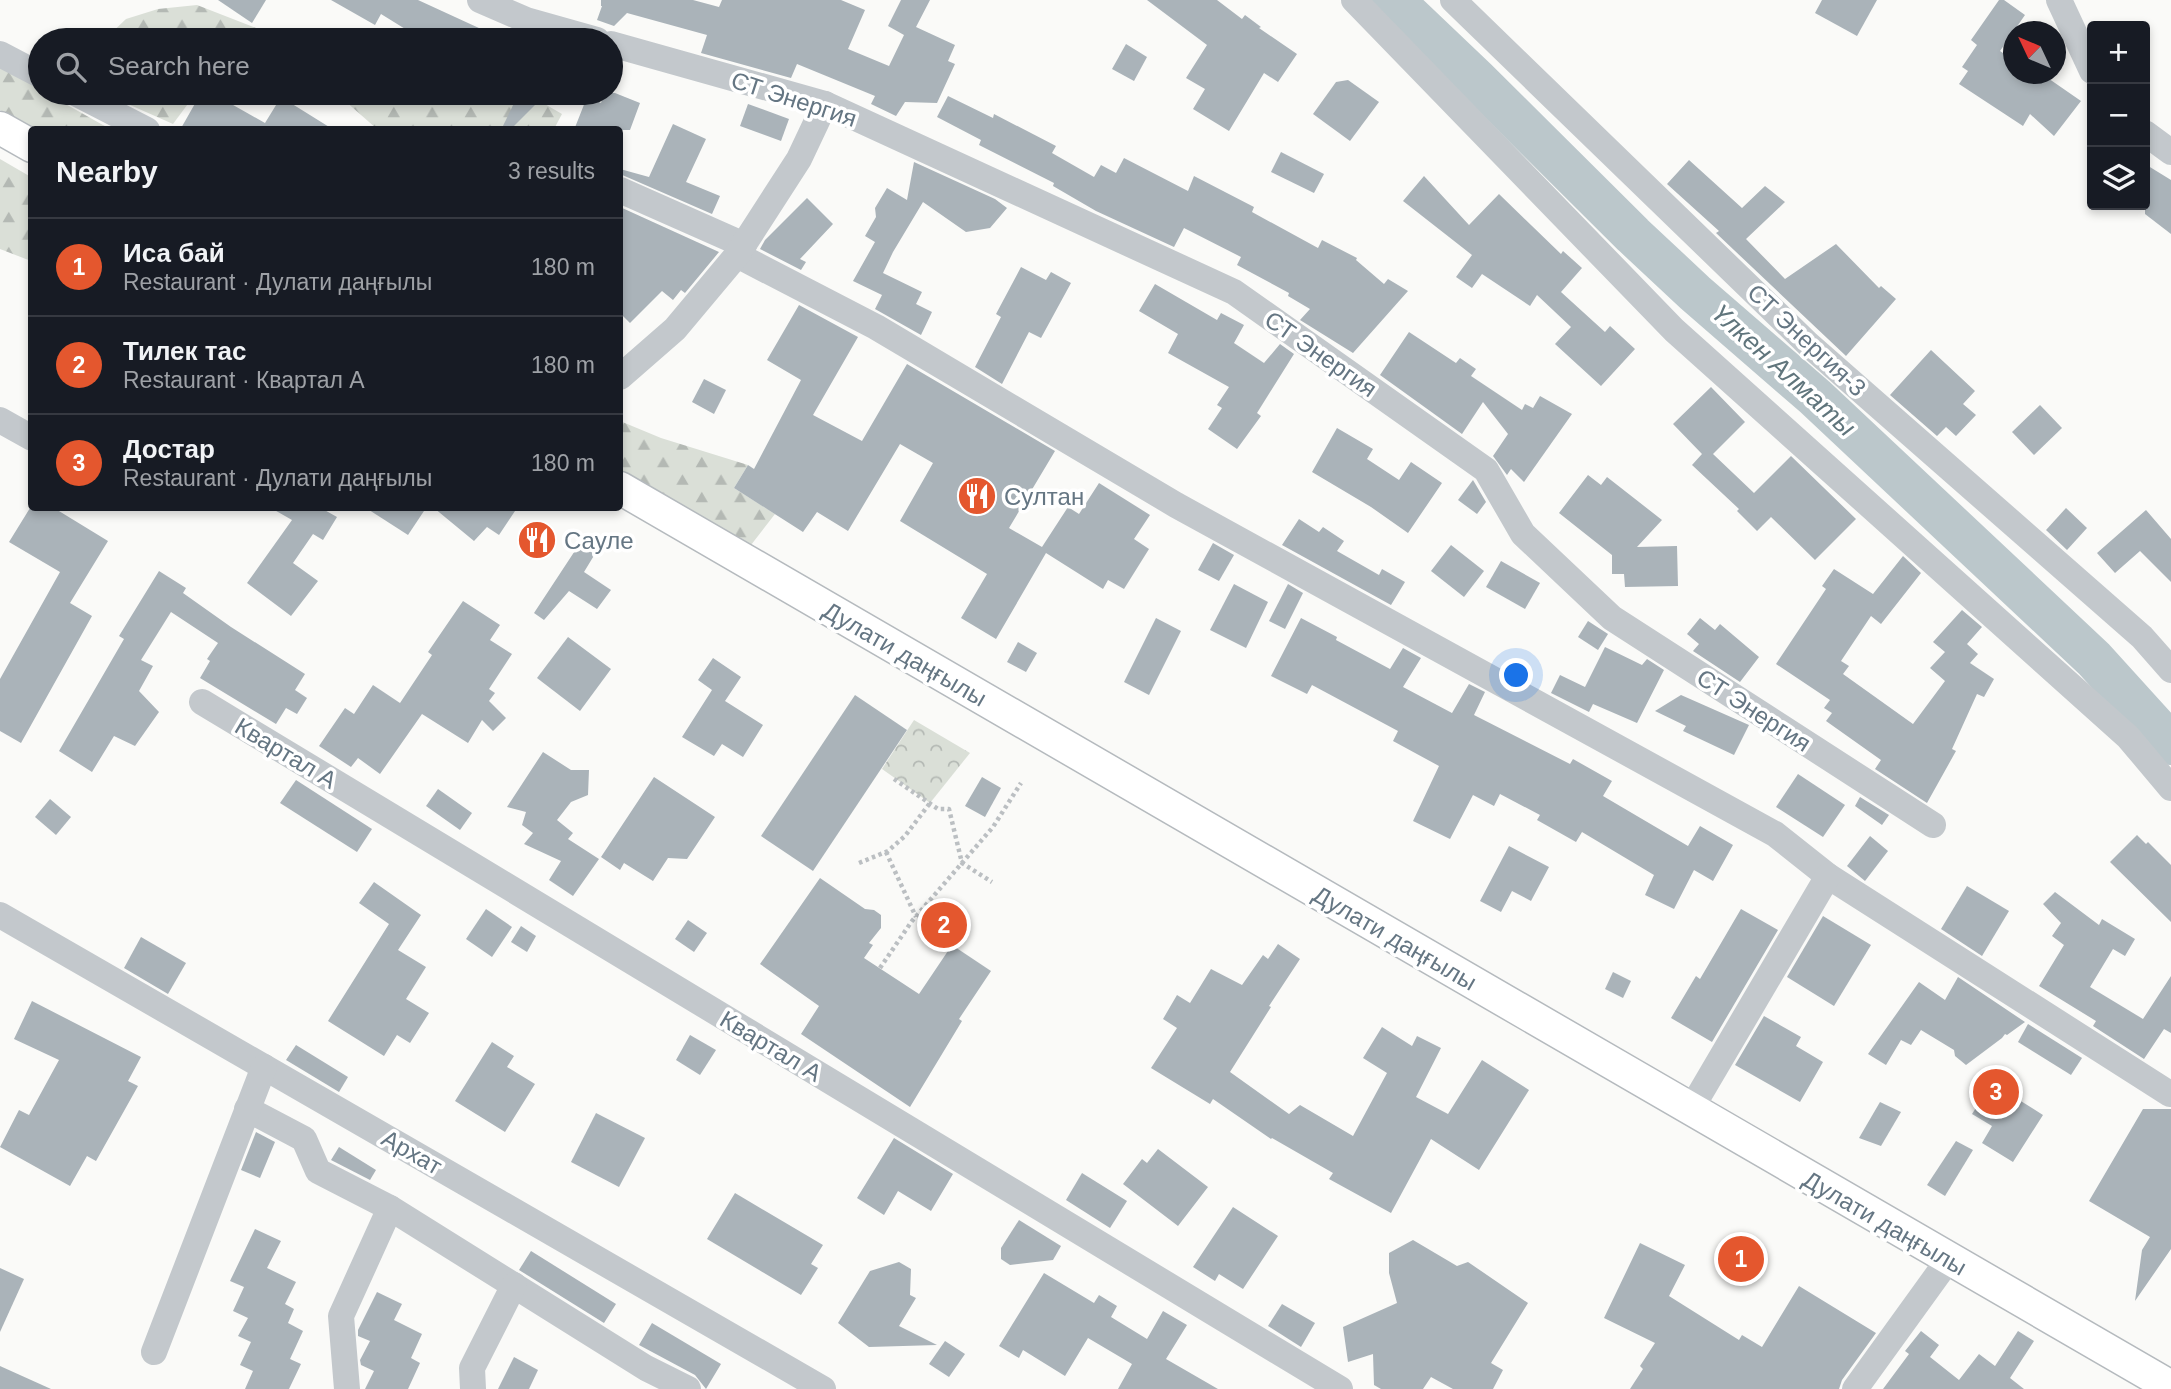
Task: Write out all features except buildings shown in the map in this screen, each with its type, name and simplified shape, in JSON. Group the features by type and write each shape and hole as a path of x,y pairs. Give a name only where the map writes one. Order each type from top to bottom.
{"main road":[{"path":"0,128 28,144"},
{"name":"Дулати даңғылы","path":"623,490 2171,1387"}],"street":[{"path":"480,0 526,20 554,28"},
{"path":"1353,0 1674,330 2128,737 2171,788"},
{"name":"СТ Энергия-3","path":"1453,0 1808,344 2142,637 2171,670"},
{"path":"2059,0 2087,60"},
{"name":"СТ Энергия","path":"623,47 825,104 1234,292 1486,470 1523,534 1612,618 1933,825"},
{"path":"0,54 28,69"},
{"path":"623,373 675,328 740,250 799,159 825,104"},
{"path":"98,105 139,126"},
{"path":"2150,137 2171,152"},
{"path":"623,192 740,250 876,327 1176,505 1775,834 1828,876 2170,1094"},
{"path":"0,420 28,436"},
{"name":"Квартал А","path":"202,702 1340,1389"},
{"path":"1691,1108 1828,876"},
{"name":"Архат","path":"0,915 823,1389"},
{"path":"154,1352 264,1067"},
{"path":"247,1109 304,1139 318,1171 390,1208 514,1285 640,1378 688,1389"},
{"path":"347,1389 341,1316 390,1208"},
{"path":"1855,1389 1949,1259"},
{"path":"472,1389 472,1368 514,1285"}],"path":[{"path":"894,779 938,809 949,809 962,863 992,883"},
{"path":"880,968 916,917 993,827 1021,783"},
{"path":"859,863 886,852 905,836 930,803"},
{"path":"886,852 916,917"}],"green space":[{"path":"197,5 256,28 117,28 126,19 158,9"},
{"path":"0,66 28,82 28,105 67,105 105,126 28,126 0,110"},
{"path":"130,105 187,105 173,124"},
{"path":"350,105 547,105 562,114 556,126 374,126"},
{"path":"0,159 28,175 28,260 0,249"},
{"path":"623,422 661,438 748,465 734,488 775,514 744,554 623,480"},
{"path":"914,720 970,753 930,803 882,769"}],"waterway":[{"name":"Үлкен Алматы","path":"1393,0 1633,235 1695,293 1815,397 2094,659 2171,744"}],"place":[{"name":"Султан","path":"977,496"},
{"name":"Сауле","path":"537,540"},
{"name":"Тилек тас","path":"944,925"},
{"name":"Достар","path":"1996,1092"},
{"name":"Иса бай","path":"1741,1259"}]}
